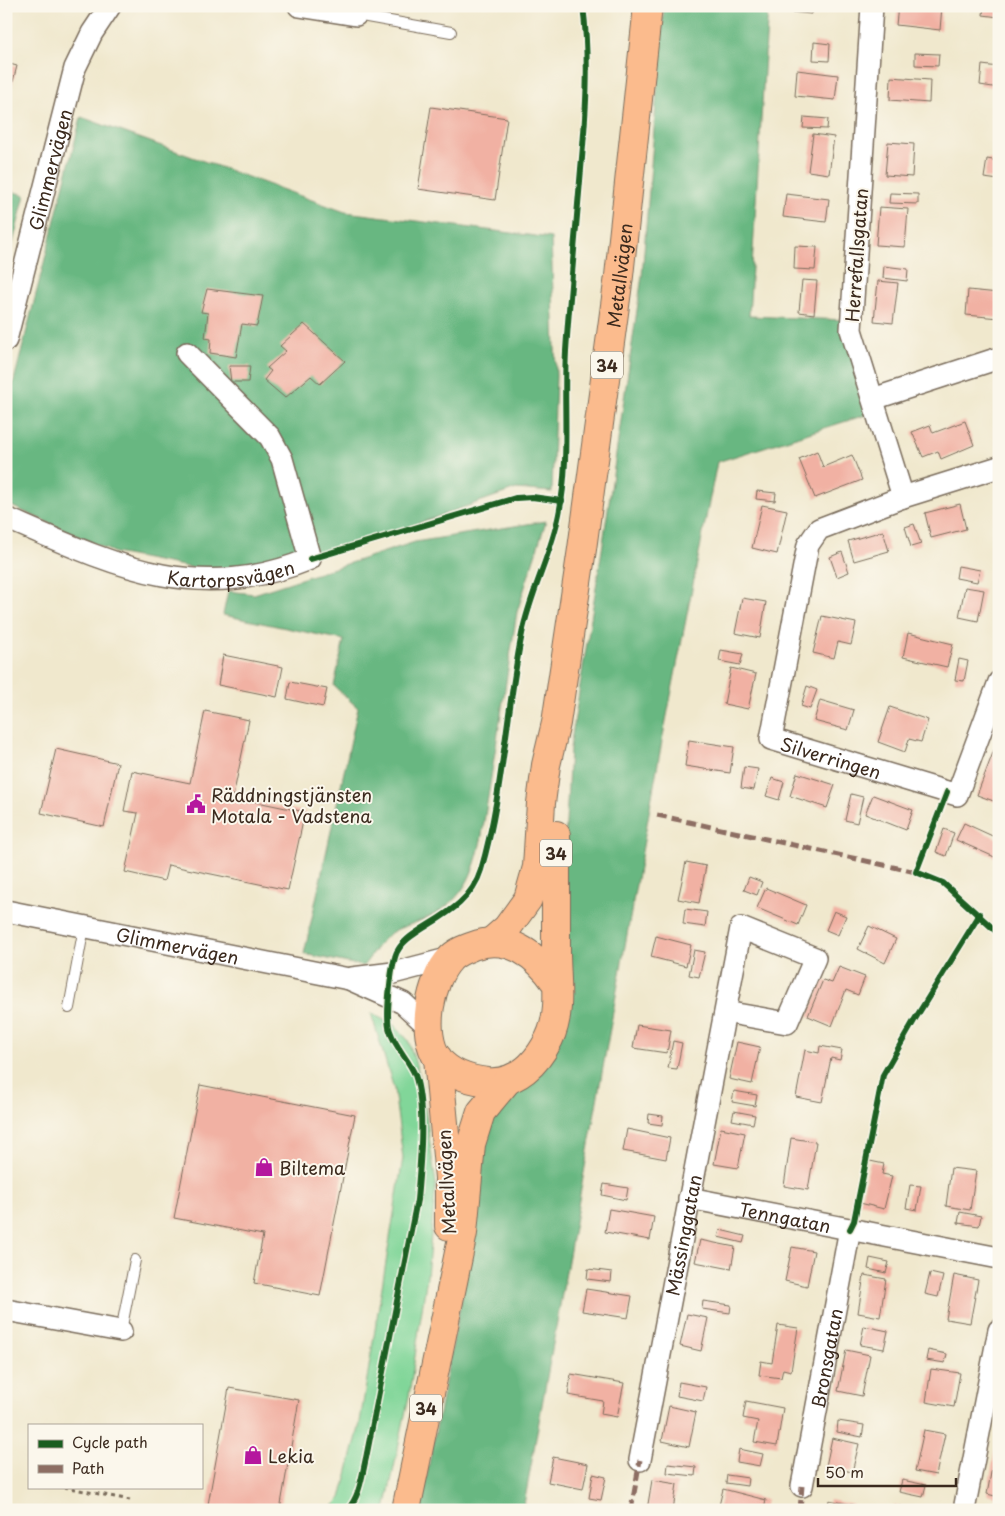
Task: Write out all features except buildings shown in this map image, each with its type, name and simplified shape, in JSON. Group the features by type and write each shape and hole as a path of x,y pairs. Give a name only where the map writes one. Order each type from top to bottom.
{"main road":[{"name":"Metallvägen","path":"491,942 518,915 528,899 534,883 545,775 556,723 618,286 648,6"},
{"name":"Metallvägen","path":"556,723 556,983"},
{"name":"34","path":"438,1058 429,1027 431,998 436,982 451,958 468,948 491,942 511,944 529,954 547,970 556,983 555,1018 543,1051 534,1063 508,1081"},
{"name":"Metallvägen","path":"438,1058 448,1178 450,1235 447,1305"},
{"path":"438,1058 458,1074 470,1079 494,1082 508,1081"},
{"name":"Metallvägen","path":"406,1510 463,1233 472,1144 476,1124 481,1112 508,1081"}],"street":[{"name":"Glimmervägen","path":"6,340 75,68 92,33 110,6"},
{"path":"299,6 356,15"},
{"name":"Herrefallsgatan","path":"872,6 851,330 873,399"},
{"name":"Kartorpsvägen","path":"6,518 103,559 168,576 208,580 249,578 310,559 282,459 270,437 187,353"},
{"path":"903,497 873,399 999,358"},
{"name":"Silverringen","path":"999,467 903,497 819,529 808,546 771,739 957,794 999,682"},
{"name":"Glimmervägen","path":"6,911 349,979 403,1003 429,1027"},
{"name":"Mässinggatan","path":"640,1460 689,1198 741,928 815,958 787,1023 725,1012"},
{"name":"Glimmervägen","path":"349,979 393,973 451,958"},
{"name":"Tenngatan","path":"689,1198 999,1258"},
{"name":"Bronsgatan","path":"802,1486 850,1229"},
{"path":"6,1310 121,1331"},
{"path":"964,1510 999,1330"}],"lane":[{"path":"356,15 451,32"},
{"path":"69,1008 84,927"},
{"path":"121,1331 135,1260"}],"path":[{"path":"69,1488 130,1500"}],"green space":[{"path":"664,6 768,6 749,316 845,320 875,412 717,462 662,741 523,1510 420,1510 466,1276 482,1136 495,1112 543,1071 563,879 570,748 602,550 642,276"},
{"path":"81,117 345,212 551,238 556,376 552,492 516,489 385,535 305,555 220,573 115,553 7,504 6,412"},
{"path":"6,190 25,195 6,270"},
{"path":"546,521 517,612 482,835 475,863 464,886 448,905 436,913 390,933 363,966 304,954 358,708 334,686 344,640 223,615 228,591 254,594 415,542"},
{"path":"371,1013 395,1026 408,1040 420,1077 436,1184 427,1276 409,1396 385,1510 329,1510 341,1498 359,1428 403,1158 394,1089"}],"marked path":[{"path":"657,815 916,872"},
{"path":"631,1510 640,1460"},
{"path":"800,1510 802,1486"}],"cycle path":[{"path":"347,1510 355,1499 362,1478 417,1200 421,1154 420,1103 415,1075 395,1043 389,1025 389,994 393,964 400,946 462,900 473,887 481,870 494,812 522,634 559,514 565,453 566,351 586,108 587,67 583,6"},
{"path":"310,559 516,498 532,497 562,501"},
{"path":"947,792 916,872 943,883 999,934"},
{"path":"850,1229 854,1221 883,1075 980,914"}],"place":[{"name":"Räddningstjänsten Motala - Vadstena","path":"196,804"},
{"name":"Biltema","path":"264,1167"},
{"name":"Lekia","path":"253,1455"}]}
